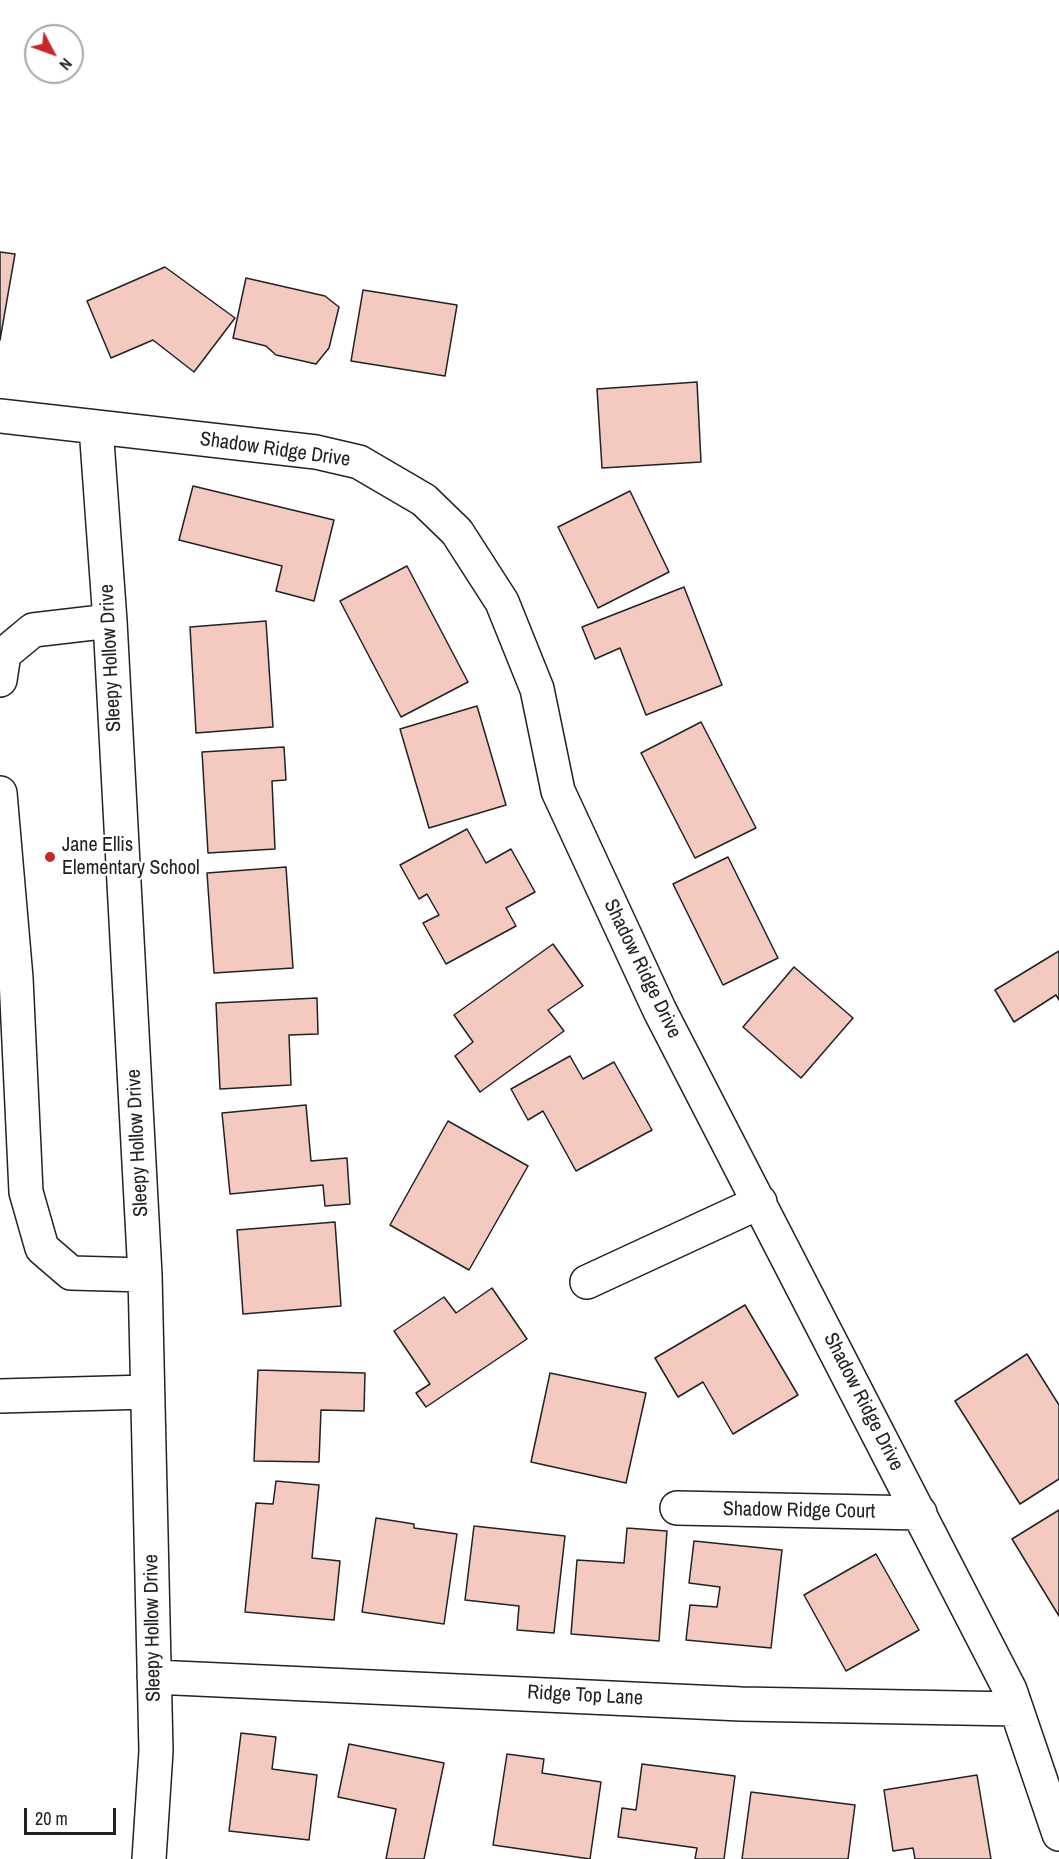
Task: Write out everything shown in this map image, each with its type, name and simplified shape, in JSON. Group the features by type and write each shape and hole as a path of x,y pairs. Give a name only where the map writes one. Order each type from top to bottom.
{"street":[{"name":"Shadow Ridge Drive","path":"0,416 316,452 359,462 424,500 457,532 502,602 537,688 558,791 660,1011 995,1660 1016,1708 1059,1834"},
{"name":"Sleepy Hollow Drive","path":"96,427 110,621 145,1275 156,1751 149,1859"},
{"path":"0,680 4,654 33,630 110,621"},
{"path":"0,793 16,978 26,1192 42,1248 71,1273 145,1275"},
{"path":"587,1282 760,1202"},
{"path":"0,1396 147,1392"},
{"name":"Shadow Ridge Court","path":"677,1508 920,1513"},
{"name":"Ridge Top Lane","path":"154,1677 741,1704 1016,1708"}],"building":[{"path":"0,252 15,254 0,340"},
{"path":"165,267 235,318 194,372 153,340 111,358 87,301"},
{"path":"246,278 325,296 339,307 329,348 316,364 276,355 266,346 233,338"},
{"path":"363,290 457,305 445,376 351,361"},
{"path":"697,382 701,462 602,468 597,389"},
{"path":"193,486 334,520 314,601 276,591 282,566 179,540"},
{"path":"630,491 669,572 598,608 558,527"},
{"path":"407,566 468,682 401,717 340,601"},
{"path":"684,587 722,685 646,715 620,648 595,659 582,627"},
{"path":"266,621 273,727 196,733 190,627"},
{"path":"477,706 506,805 429,828 400,729"},
{"path":"701,722 756,828 695,858 641,753"},
{"path":"284,747 286,780 272,781 275,849 208,853 202,752"},
{"path":"467,829 486,863 511,849 535,892 506,908 516,926 446,964 423,923 439,915 427,894 419,899 400,865"},
{"path":"728,857 778,958 723,985 673,884"},
{"path":"286,867 293,968 214,973 207,873"},
{"path":"553,944 583,986 548,1010 564,1031 480,1092 455,1056 473,1042 454,1015"},
{"path":"1059,951 1059,1000 1056,995 1014,1022 995,990"},
{"path":"794,967 853,1018 801,1078 743,1027"},
{"path":"317,998 318,1034 289,1035 291,1085 220,1089 216,1003"},
{"path":"570,1056 583,1079 614,1062 652,1130 576,1171 543,1111 528,1120 511,1089"},
{"path":"306,1105 311,1161 347,1158 350,1204 325,1206 323,1185 230,1194 222,1113"},
{"path":"448,1121 528,1166 469,1270 390,1225"},
{"path":"335,1222 341,1306 243,1314 237,1230"},
{"path":"492,1288 527,1339 426,1407 416,1393 430,1384 394,1331 444,1297 456,1313"},
{"path":"745,1305 798,1395 733,1434 703,1382 678,1397 655,1358"},
{"path":"1027,1354 1059,1405 1059,1479 1020,1504 955,1401"},
{"path":"258,1370 365,1373 364,1411 321,1410 319,1462 254,1461"},
{"path":"550,1373 646,1393 626,1483 531,1462"},
{"path":"276,1481 319,1485 312,1558 340,1561 334,1620 245,1612 256,1503 273,1504"},
{"path":"1059,1510 1059,1616 1012,1539"},
{"path":"376,1518 414,1524 414,1528 457,1534 444,1624 362,1612"},
{"path":"474,1526 565,1536 554,1633 517,1630 519,1606 465,1600"},
{"path":"627,1528 667,1531 659,1641 571,1634 577,1560 624,1563"},
{"path":"694,1541 782,1550 771,1648 686,1640 690,1605 717,1607 720,1587 689,1583"},
{"path":"876,1554 919,1630 846,1671 804,1595"},
{"path":"241,1733 276,1737 272,1769 317,1775 309,1840 229,1831"},
{"path":"349,1744 444,1763 424,1859 386,1859 396,1809 338,1797"},
{"path":"507,1754 544,1759 542,1773 601,1782 590,1859 493,1845"},
{"path":"642,1764 735,1776 724,1859 695,1859 697,1848 618,1837 622,1808 636,1810"},
{"path":"977,1775 991,1859 915,1859 913,1848 893,1851 884,1790"},
{"path":"751,1792 855,1805 848,1859 742,1859"}],"place":[{"name":"Jane Ellis Elementary School","path":"50,857"}]}
